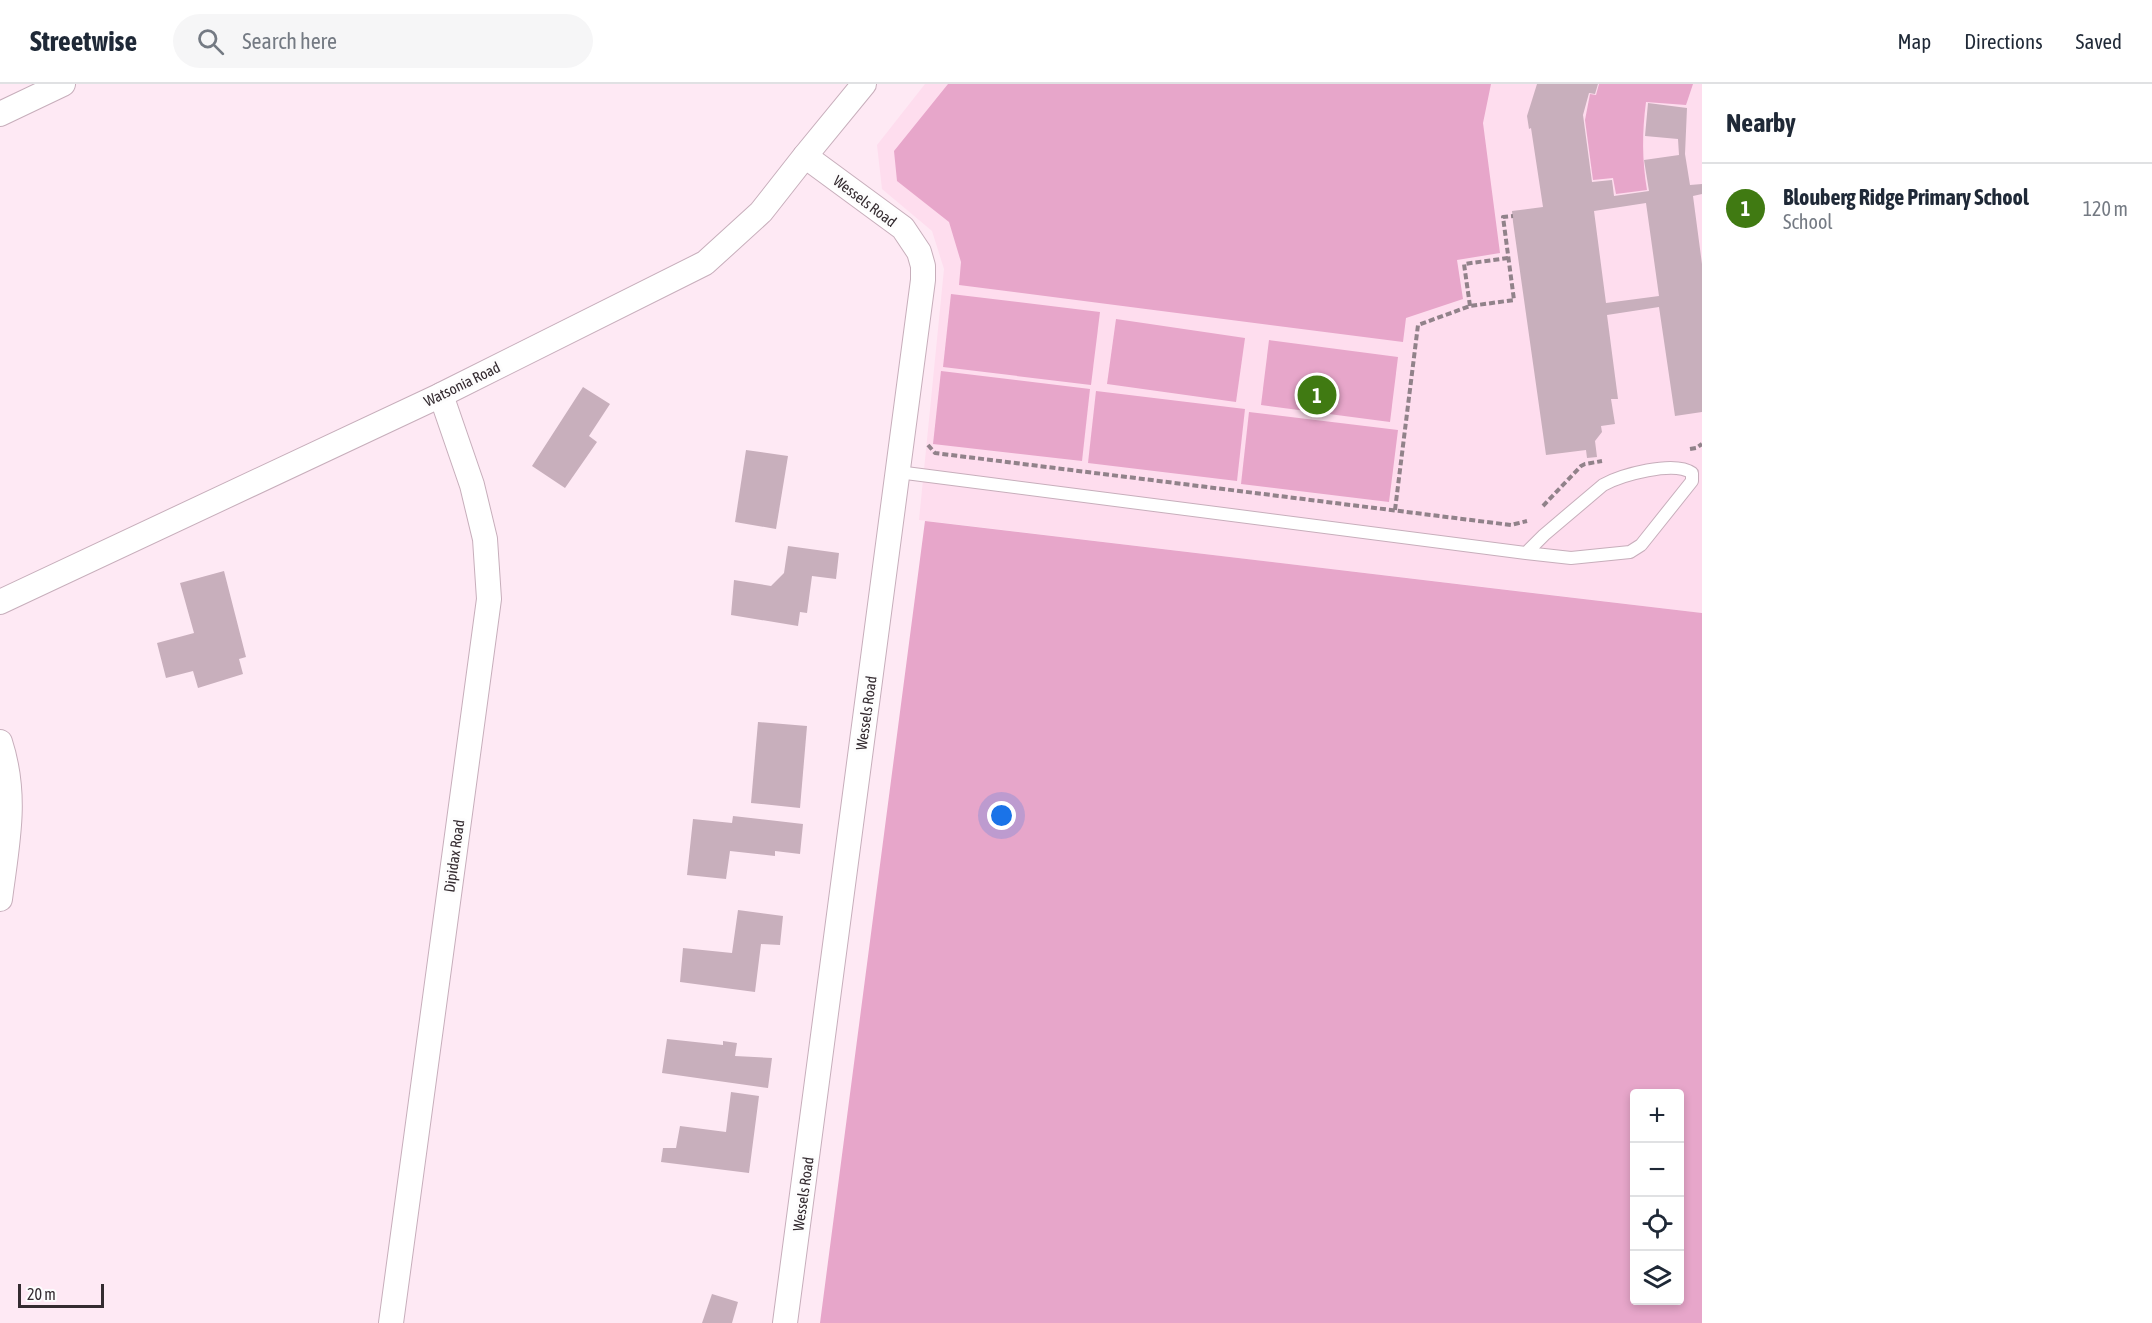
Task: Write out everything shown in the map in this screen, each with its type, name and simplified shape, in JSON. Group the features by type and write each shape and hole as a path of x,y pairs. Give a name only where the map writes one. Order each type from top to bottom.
{"street":[{"path":"0,114 63,84"},
{"name":"Watsonia Road","path":"0,602 441,395 705,263 761,213 804,156 864,84"},
{"name":"Wessels Road","path":"785,1323 923,280 923,266 919,252 903,228 804,156"},
{"name":"Dipidax Road","path":"391,1323 489,599 485,539 472,485 441,395"},
{"path":"0,742 9,780 12,813 0,898"}],"lane":[{"path":"898,472 1526,553 1571,558 1630,552 1641,545 1692,481 1692,473 1684,468 1675,468 1637,472 1613,479 1544,535 1526,553"}],"path":[{"path":"1395,510 1418,325 1470,306 1514,300 1503,218 1513,216"},
{"path":"1470,306 1464,264 1508,258"},
{"path":"902,434 918,435 935,453 1511,525 1532,518"},
{"path":"1685,450 1702,444"},
{"path":"1540,509 1585,464 1607,461"}],"shaded area":[{"path":"925,84 1702,84 1702,613 919,520 944,269 932,231 882,189 877,145"},
{"path":"948,84 1491,84 1483,123 1500,253 1457,260 1463,299 1406,318 1403,342 959,285 961,262 949,222 897,181 894,151"},
{"path":"1599,84 1693,84 1686,105 1646,102 1643,146 1647,190 1616,194 1613,178 1593,180 1585,120 1590,94 1596,95"},
{"path":"951,294 1100,312 1091,385 943,367"},
{"path":"1116,319 1245,338 1236,402 1107,384"},
{"path":"1269,340 1398,357 1390,422 1261,405"},
{"path":"941,371 1090,389 1082,461 933,444"},
{"path":"1096,391 1245,409 1237,481 1088,463"},
{"path":"1249,412 1398,430 1389,502 1241,484"},
{"path":"925,521 1702,613 1702,1323 820,1323"}],"building":[{"path":"1537,84 1598,84 1595,94 1589,93 1583,115 1592,182 1612,180 1614,196 1649,191 1644,160 1679,155 1678,139 1645,136 1648,103 1687,108 1685,154 1690,185 1702,184 1702,194 1693,196 1702,264 1702,412 1675,416 1659,307 1607,315 1618,399 1611,399 1615,424 1601,426 1602,432 1595,441 1597,457 1587,458 1586,450 1546,455 1512,211 1543,207 1531,128 1529,129 1527,116","holes":["1646,203 1659,296 1606,303 1594,211"]},
{"path":"583,387 610,404 589,436 597,442 565,488 532,466"},
{"path":"746,450 788,456 776,529 735,522"},
{"path":"788,546 839,553 836,579 812,576 807,613 800,612 798,626 731,615 734,580 771,586 784,573"},
{"path":"224,571 246,657 239,659 243,674 198,688 193,671 166,678 157,643 194,633 180,583"},
{"path":"758,722 807,726 800,808 751,803"},
{"path":"733,816 803,824 800,854 775,851 775,856 730,851 726,879 687,875 693,819 732,823"},
{"path":"738,910 783,916 780,945 761,944 755,992 680,982 683,948 732,953"},
{"path":"667,1039 723,1045 723,1041 737,1043 735,1056 772,1058 768,1088 662,1073"},
{"path":"731,1092 759,1096 749,1173 661,1162 663,1148 676,1148 680,1126 726,1132"},
{"path":"712,1294 738,1302 732,1323 702,1323"}],"place":[{"name":"Blouberg Ridge Primary School","path":"1317,395"}]}
